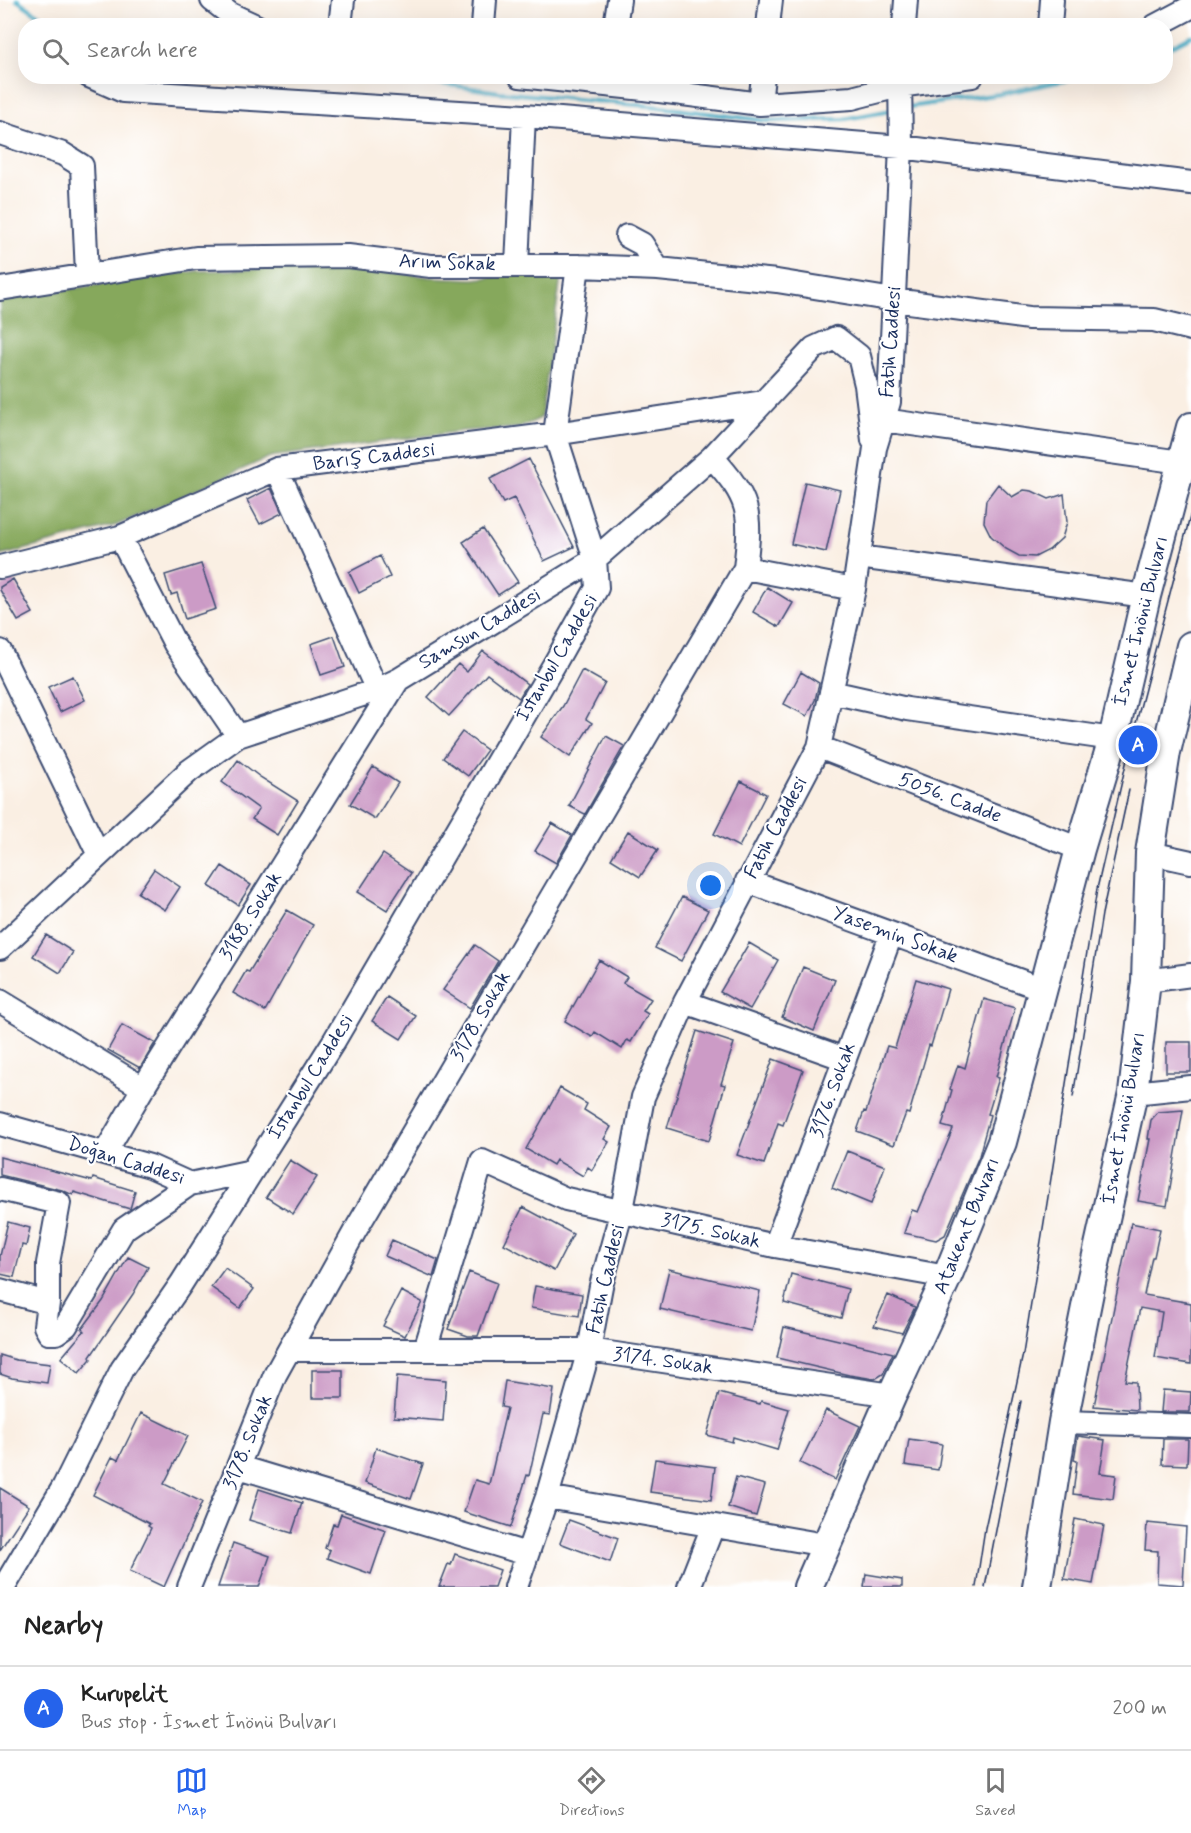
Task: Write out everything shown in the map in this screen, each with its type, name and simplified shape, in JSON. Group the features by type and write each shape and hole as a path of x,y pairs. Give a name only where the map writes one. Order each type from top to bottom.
{"main road":[{"name":"İsmet İnönü Bulvarı","path":"1080,849 1113,739 1146,596 1191,427"},
{"name":"İsmet İnönü Bulvarı","path":"1037,1587 1064,1422 1091,1282 1133,1093 1146,981 1150,853 1166,752 1184,706 1191,646"},
{"name":"Atakent Bulvarı","path":"808,1587 947,1276 1002,1142 1080,849"}],"street":[{"path":"212,0 229,7 245,18"},
{"path":"341,18 343,0"},
{"path":"483,18 484,0"},
{"path":"616,18 619,0"},
{"path":"769,18 771,0"},
{"path":"905,18 906,0"},
{"path":"1051,18 1052,0"},
{"path":"1170,18 1191,7"},
{"path":"107,84 123,91 524,116 901,147 1191,183"},
{"path":"619,84 760,104 900,95 942,84"},
{"path":"760,104 762,84"},
{"name":"Fatih Caddesi","path":"516,1587 547,1497 589,1350 602,1286 622,1210 643,1096 686,1002 747,881 819,747 854,589 874,448 889,402 901,147 900,95"},
{"path":"517,265 524,116"},
{"path":"0,133 63,154 82,166 87,274"},
{"path":"627,236 642,244 658,269"},
{"name":"Arım Sokak","path":"0,289 196,258 348,256 431,266 517,265 658,269 777,281 894,300 1029,318 1154,320 1191,329"},
{"path":"555,434 578,266"},
{"name":"Samsun Caddesi","path":"0,948 189,771 238,736 377,690 398,680 595,559 712,457 814,348 836,338 859,356 866,385 874,448"},
{"name":"Barış Caddesi","path":"0,567 120,537 277,469 555,434 763,402"},
{"path":"883,420 1181,462"},
{"name":"İstanbul Caddesi","path":"4,1587 64,1486 122,1369 180,1284 334,1041 597,588 595,559 555,434"},
{"name":"3178. Sokak","path":"189,1587 275,1375 355,1231 745,568 749,521 744,498 730,477 712,457"},
{"path":"277,469 377,690"},
{"path":"120,537 175,644 238,736"},
{"path":"859,557 1146,596"},
{"path":"745,568 854,589"},
{"path":"0,651 99,855"},
{"name":"3188. Sokak","path":"105,1153 143,1088 398,680"},
{"path":"831,692 907,708 1113,739"},
{"name":"5056. Cadde","path":"819,747 1080,849"},
{"path":"1150,853 1191,862"},
{"name":"Yasemin Sokak","path":"747,881 1043,989"},
{"name":"3176. Sokak","path":"775,1246 891,935"},
{"path":"1146,981 1191,975"},
{"path":"0,1001 143,1088"},
{"path":"686,1002 844,1059"},
{"path":"1133,1093 1191,1087"},
{"name":"Doğan Caddesi","path":"0,1124 150,1166 190,1184 252,1171"},
{"name":"3175. Sokak","path":"425,1350 482,1161 566,1199 775,1246 947,1276"},
{"path":"0,1189 59,1203 48,1263 48,1303 45,1326 49,1333 56,1333 66,1326 124,1229 190,1184"},
{"path":"0,1290 48,1303"},
{"name":"3174. Sokak","path":"289,1350 589,1350 892,1395"},
{"path":"1064,1422 1191,1426"},
{"path":"239,1467 527,1554"},
{"path":"547,1497 825,1545"},
{"path":"689,1587 713,1526"}],"green space":[{"path":"349,266 430,277 473,279 562,270 541,418 519,428 463,431 270,457 117,525 0,556 0,299 196,271"}],"building":[{"path":"529,459 574,547 544,561 514,498 503,503 490,479"},
{"path":"805,482 840,490 826,552 791,544"},
{"path":"998,484 1012,497 1024,490 1049,499 1064,494 1067,522 1062,538 1049,550 1035,557 1019,556 1006,549 991,536 984,522 986,500"},
{"path":"271,488 282,513 260,524 247,500"},
{"path":"483,529 518,582 498,595 463,542"},
{"path":"380,556 390,577 359,593 349,572"},
{"path":"201,564 216,609 185,619 177,593 171,595 165,575"},
{"path":"13,579 33,613 18,621 0,590 0,587"},
{"path":"767,587 793,603 779,627 753,612"},
{"path":"334,636 345,667 321,675 311,644"},
{"path":"483,651 527,684 519,698 487,674 449,716 428,697 458,664 467,672"},
{"path":"582,670 605,683 586,719 592,723 570,757 541,737 563,706"},
{"path":"801,672 819,683 815,700 807,716 784,704"},
{"path":"73,676 85,700 60,712 48,687"},
{"path":"462,732 487,750 468,776 443,758"},
{"path":"606,736 624,746 585,814 569,806"},
{"path":"238,760 298,801 277,835 252,819 259,809 222,782"},
{"path":"373,767 398,783 375,819 350,804"},
{"path":"741,781 766,794 739,847 714,834"},
{"path":"552,823 572,835 556,863 535,851"},
{"path":"628,831 658,850 640,877 611,859"},
{"path":"383,854 411,873 387,910 358,892"},
{"path":"222,866 251,885 238,905 209,886"},
{"path":"154,869 180,887 165,910 138,893"},
{"path":"682,897 708,910 681,961 655,948"},
{"path":"287,910 313,925 265,1011 233,993 246,971 249,972"},
{"path":"46,935 73,952 60,973 33,956"},
{"path":"749,943 778,960 750,1009 720,992"},
{"path":"475,945 498,961 470,1008 443,990"},
{"path":"599,960 627,977 623,983 651,999 643,1011 648,1014 631,1042 627,1040 622,1049 595,1032 592,1037 565,1021"},
{"path":"803,967 835,980 814,1031 782,1017"},
{"path":"916,979 948,989 909,1114 906,1113 894,1145 857,1131 864,1111 866,1112 887,1046 895,1048"},
{"path":"387,997 416,1016 401,1039 372,1021"},
{"path":"984,999 1015,1008 996,1077 999,1078 979,1156 945,1235 936,1240 904,1233 912,1210 918,1212 953,1129 942,1126 952,1090 950,1089 958,1065 965,1068"},
{"path":"122,1025 155,1043 140,1068 108,1050"},
{"path":"697,1031 734,1043 721,1084 725,1085 709,1141 667,1128"},
{"path":"1166,1042 1191,1042 1191,1072 1166,1072"},
{"path":"773,1059 803,1070 783,1125 778,1123 764,1164 737,1155"},
{"path":"560,1088 587,1104 584,1110 611,1127 604,1139 609,1142 592,1170 588,1167 583,1176 556,1160 553,1165 526,1149"},
{"path":"1183,1110 1167,1206 1138,1201 1150,1139 1148,1139 1151,1120 1158,1112"},
{"path":"847,1151 885,1166 871,1204 832,1188"},
{"path":"0,1157 92,1181 93,1178 135,1191 130,1209 74,1192 73,1195 62,1190 0,1175"},
{"path":"290,1160 317,1177 293,1214 266,1197"},
{"path":"523,1207 573,1234 554,1271 504,1244"},
{"path":"8,1222 30,1228 26,1246 22,1245 14,1277 0,1274 0,1256"},
{"path":"1131,1223 1160,1229 1144,1295 1191,1303 1191,1364 1155,1358 1162,1312 1140,1308 1125,1381 1136,1382 1137,1410 1094,1406"},
{"path":"392,1240 438,1260 433,1277 385,1256"},
{"path":"128,1257 148,1267 133,1294 90,1357 91,1359 79,1373 61,1358 84,1331 82,1329 103,1301"},
{"path":"225,1268 254,1289 240,1308 211,1287"},
{"path":"669,1269 760,1291 751,1331 660,1309"},
{"path":"469,1272 497,1283 478,1336 468,1336 448,1329"},
{"path":"791,1274 848,1289 841,1318 784,1303"},
{"path":"535,1286 582,1294 579,1316 531,1308"},
{"path":"401,1291 422,1302 405,1336 383,1326"},
{"path":"888,1295 915,1307 902,1333 874,1326"},
{"path":"784,1327 893,1353 883,1374 875,1379 777,1358"},
{"path":"0,1355 16,1360 50,1364 47,1383 0,1374"},
{"path":"312,1370 343,1370 343,1398 312,1398"},
{"path":"397,1376 446,1380 443,1421 394,1417"},
{"path":"505,1381 554,1389 550,1415 543,1414 529,1476 527,1475 511,1527 464,1512 475,1480 489,1484 507,1408 501,1407"},
{"path":"1163,1390 1191,1392 1190,1412 1161,1412"},
{"path":"719,1393 789,1409 777,1450 733,1437 732,1442 707,1435"},
{"path":"826,1410 860,1426 835,1480 800,1463"},
{"path":"141,1413 188,1436 164,1484 202,1502 164,1587 130,1571 151,1528 148,1526 150,1524 93,1495 112,1457 118,1460"},
{"path":"1078,1436 1105,1440 1100,1473 1116,1475 1113,1499 1073,1494 1077,1461 1074,1460"},
{"path":"909,1439 942,1444 938,1470 905,1465"},
{"path":"1163,1439 1188,1439 1187,1465 1162,1464"},
{"path":"376,1448 423,1464 411,1499 365,1483"},
{"path":"655,1459 715,1467 711,1500 650,1492"},
{"path":"736,1477 765,1485 756,1516 728,1507"},
{"path":"0,1488 29,1506 0,1550"},
{"path":"259,1489 302,1503 292,1533 249,1520"},
{"path":"341,1514 386,1530 371,1574 327,1558 330,1550 325,1548 333,1524 337,1525"},
{"path":"1075,1519 1104,1525 1093,1584 1064,1579"},
{"path":"569,1520 618,1538 610,1562 560,1543"},
{"path":"1147,1523 1186,1527 1183,1585 1157,1583 1158,1551 1145,1550"},
{"path":"233,1543 270,1556 259,1587 218,1587"},
{"path":"455,1554 500,1570 494,1587 439,1587 448,1564 451,1565"},
{"path":"866,1574 902,1580 902,1587 864,1587"}],"waterway":[{"path":"17,0 43,18"},
{"path":"1173,45 1191,36"},
{"path":"443,84 768,121 844,119 894,110"},
{"path":"908,107 1000,94 1048,84"}],"tram line":[{"path":"976,1587 985,1528 1023,1354 1097,889 1131,742 1191,513"},
{"path":"1073,1097 1102,914 1129,790"},
{"path":"985,1587 1021,1401"}],"place":[{"name":"Kurupelit","path":"1138,745"}]}
